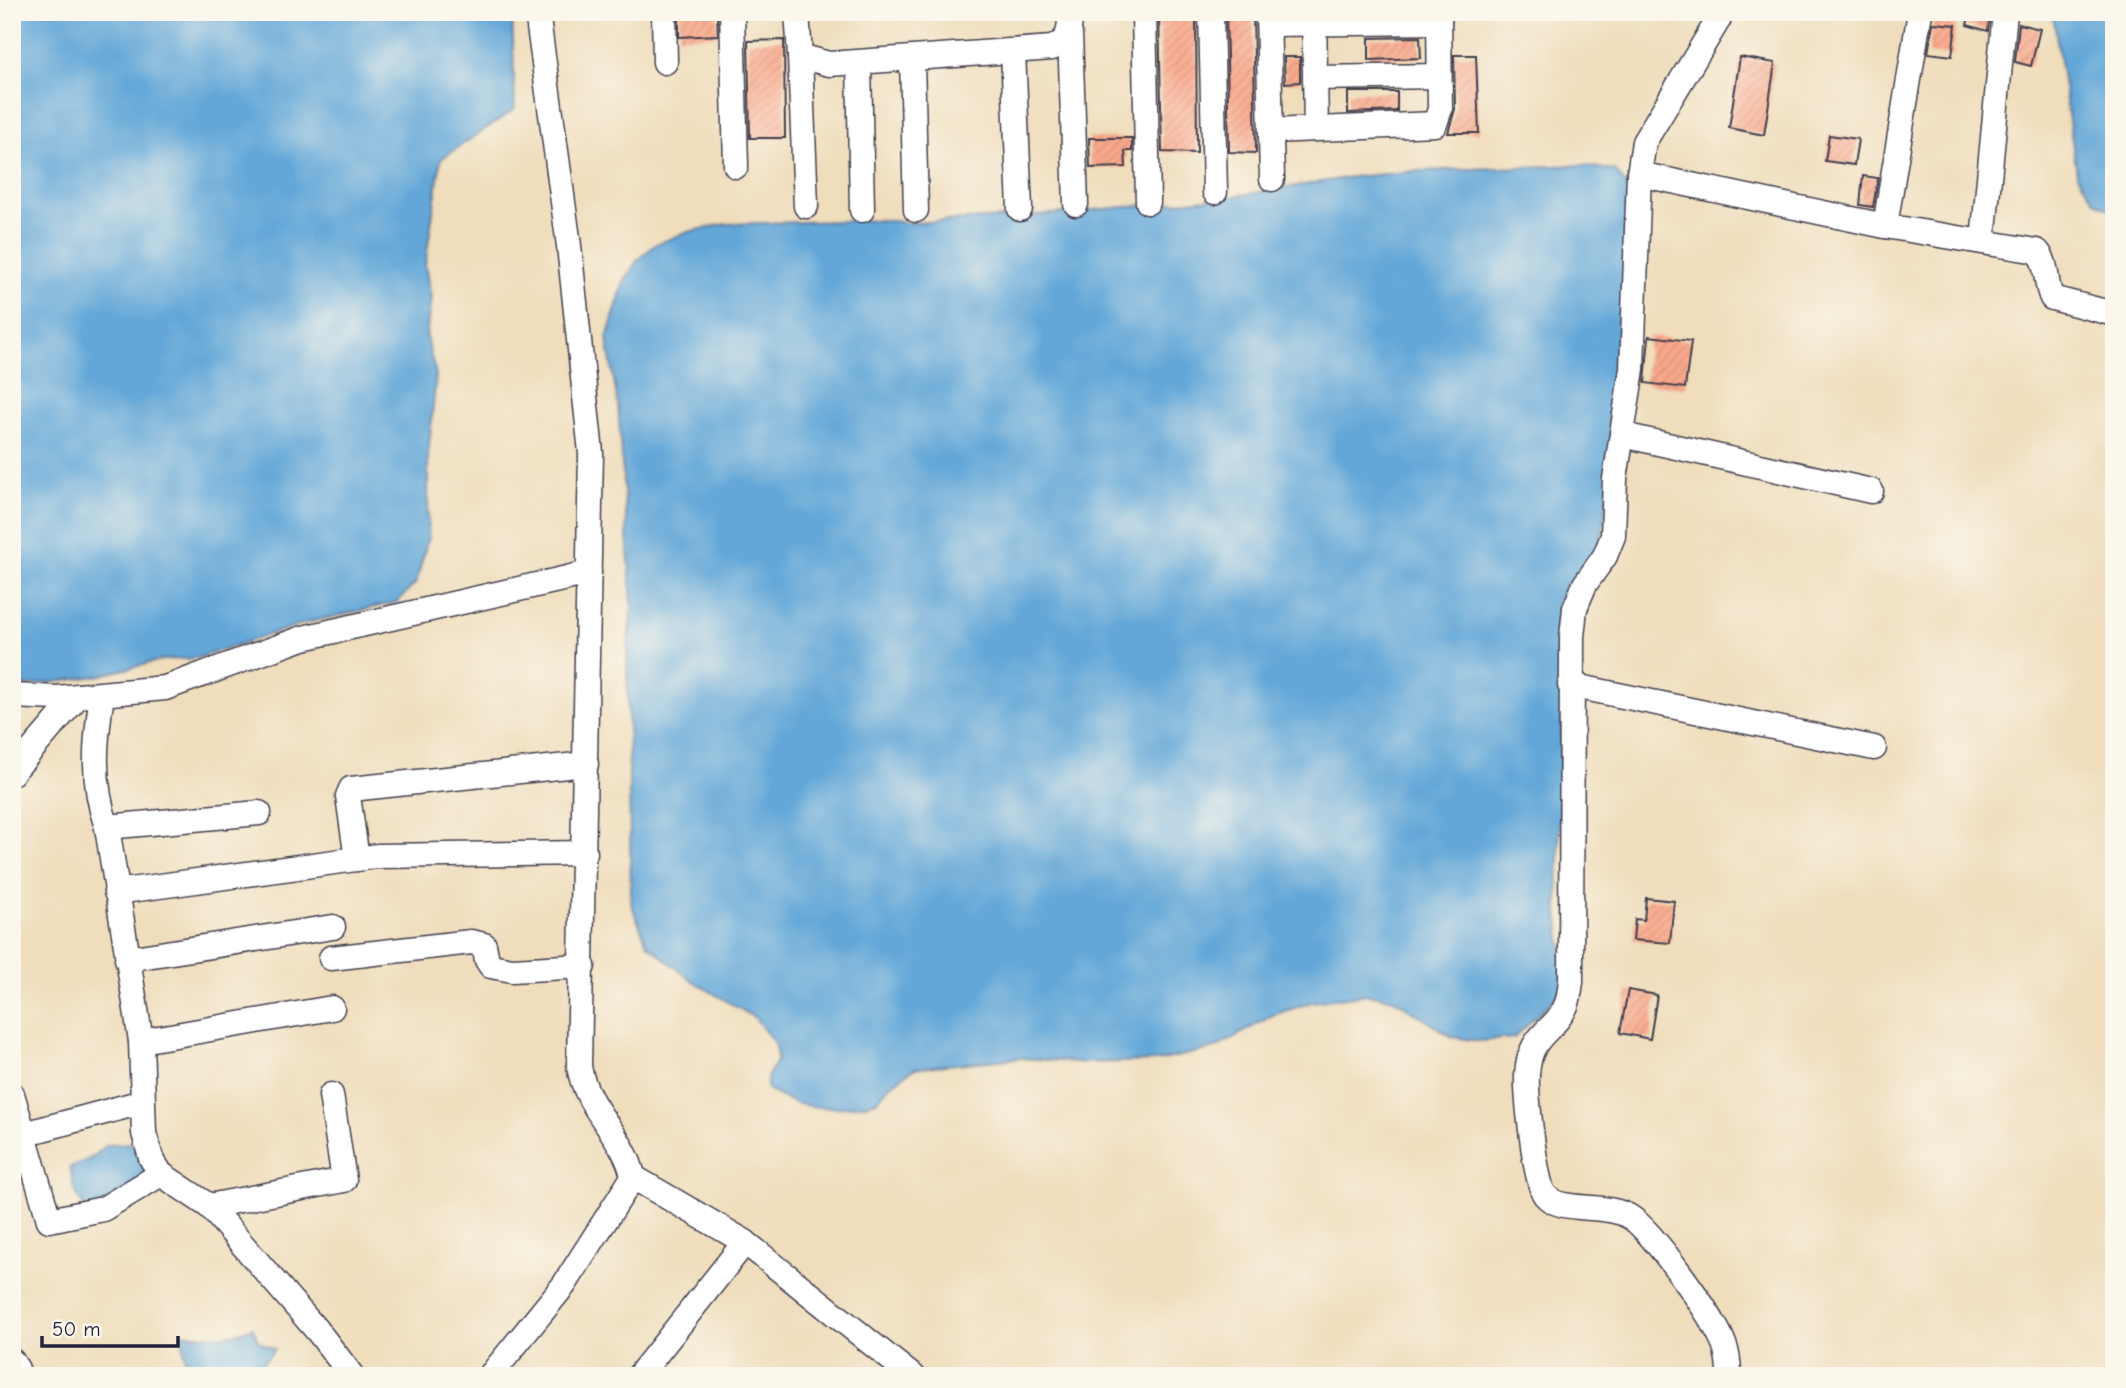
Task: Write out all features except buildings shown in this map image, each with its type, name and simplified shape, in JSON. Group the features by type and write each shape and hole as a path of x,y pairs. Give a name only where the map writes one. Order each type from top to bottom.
{"street":[{"path":"490,1376 564,1285 633,1177 630,1162 593,1108 581,1081 579,1066 591,453 569,246 537,12"},
{"path":"664,12 665,62"},
{"path":"732,12 736,166"},
{"path":"797,12 806,206"},
{"path":"1144,12 1148,202"},
{"path":"1211,12 1215,192"},
{"path":"1723,12 1644,142 1639,174 1636,317 1623,435 1615,479 1613,536 1605,556 1585,584 1575,608 1570,685 1571,982 1567,1005 1537,1040 1528,1055 1526,1079 1536,1178 1544,1194 1554,1203 1607,1208 1630,1217 1647,1233 1712,1321 1725,1345 1729,1376"},
{"path":"1885,226 1920,12"},
{"path":"1983,241 2005,12"},
{"path":"1271,131 1435,124 1439,117 1439,17 1268,18 1272,179"},
{"path":"1314,18 1316,128"},
{"path":"800,57 829,64 1052,48 1064,43 1070,23"},
{"path":"1070,23 1076,204"},
{"path":"1013,52 1020,209"},
{"path":"912,58 916,210"},
{"path":"859,62 862,210"},
{"path":"1315,78 1439,76"},
{"path":"1639,174 1885,226 2037,251 2043,257 2047,288 2052,298 2114,314"},
{"path":"1623,435 1871,491"},
{"path":"12,696 90,695 165,688 303,638 589,573"},
{"path":"1570,685 1874,748"},
{"path":"12,773 90,695"},
{"path":"90,695 99,804 107,827 141,1041 144,1133 152,1158 161,1174 209,1206 352,1376"},
{"path":"357,859 348,796 351,789 586,764"},
{"path":"107,827 260,813"},
{"path":"116,892 409,854 585,853"},
{"path":"127,959 333,927"},
{"path":"331,958 471,942 484,946 487,960 499,969 583,965"},
{"path":"141,1041 332,1008"},
{"path":"12,1094 49,1220 103,1209 161,1174"},
{"path":"209,1206 344,1180 331,1095"},
{"path":"24,1134 142,1102"},
{"path":"633,1177 746,1242 912,1376"},
{"path":"639,1376 746,1242"}],"water":[{"path":"12,12 512,12 515,109 441,159 425,265 431,298 426,337 436,375 428,457 428,538 416,583 397,602 302,624 197,658 162,660 97,676 26,686 12,682"},
{"path":"2047,12 2114,12 2114,212 2095,201 2077,174 2054,21"},
{"path":"1583,165 1615,171 1631,191 1627,348 1601,543 1579,571 1570,592 1562,693 1558,911 1565,975 1558,995 1514,1038 1478,1041 1452,1037 1394,999 1367,994 1312,1002 1273,1015 1216,1048 1158,1061 1089,1063 1020,1058 915,1068 888,1087 877,1101 848,1107 806,1106 780,1097 767,1089 767,1078 777,1059 775,1044 755,1018 691,980 647,944 631,903 627,655 632,604 618,405 607,338 624,282 637,261 656,244 688,232 725,224 884,220 908,223 1021,217 1229,197 1352,177 1416,171"},
{"path":"132,1143 147,1162 149,1189 85,1209 74,1189 70,1167 90,1159 107,1145"},
{"path":"253,1327 258,1341 275,1349 251,1376 187,1376 182,1333 218,1336"}]}
